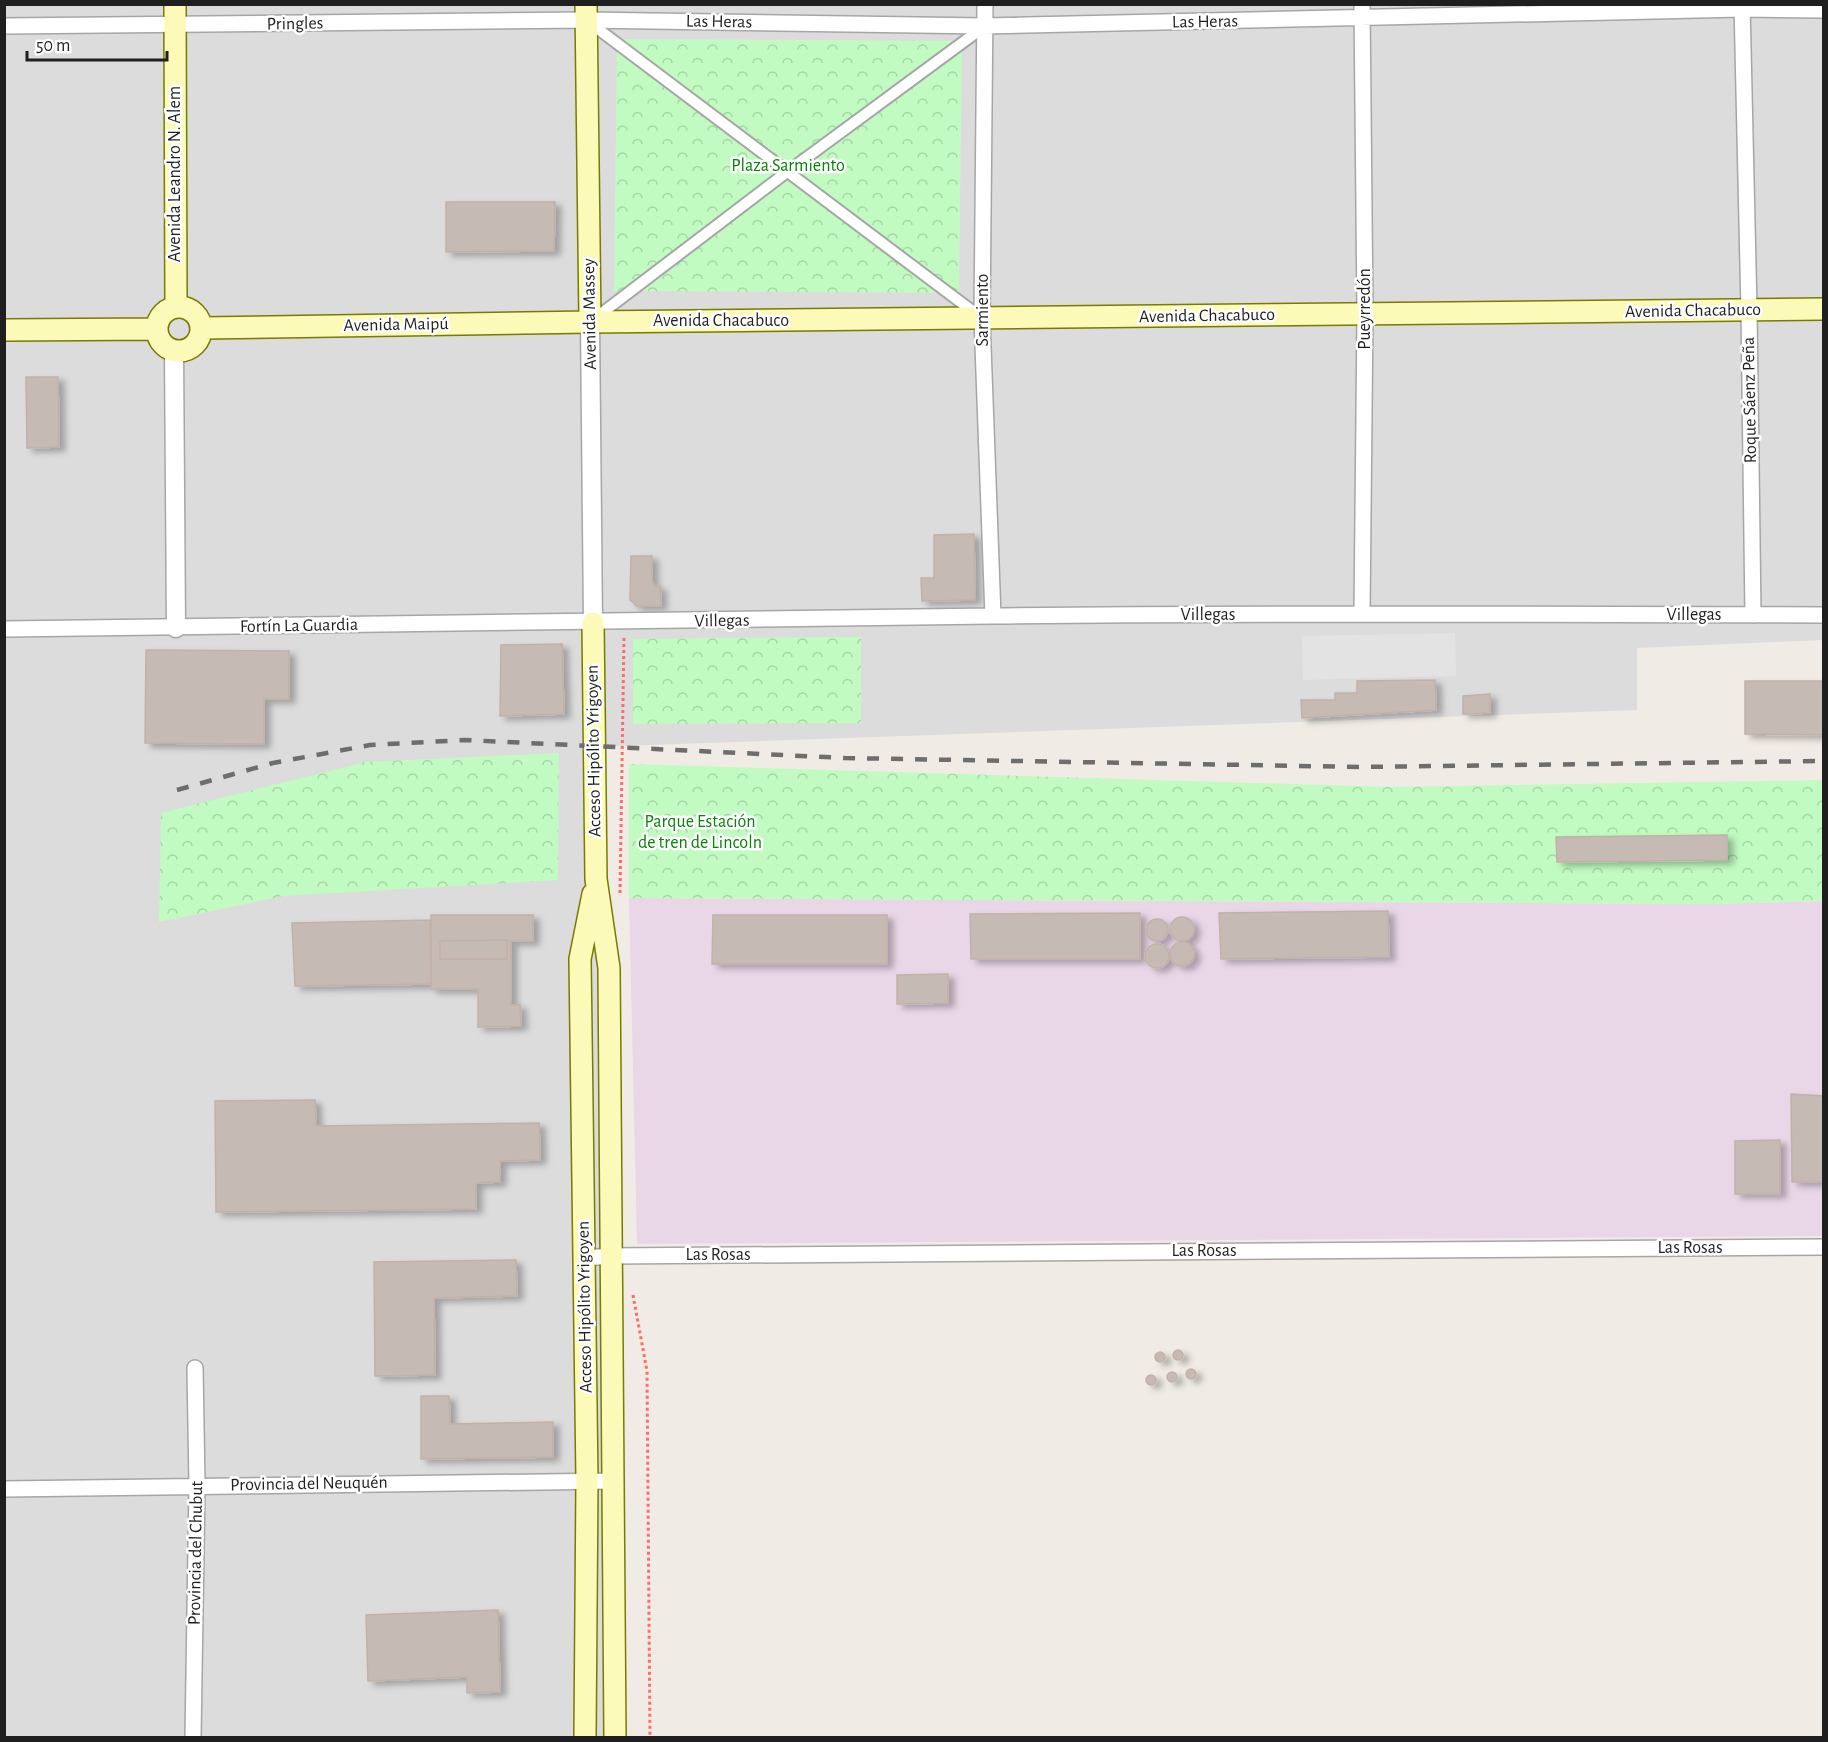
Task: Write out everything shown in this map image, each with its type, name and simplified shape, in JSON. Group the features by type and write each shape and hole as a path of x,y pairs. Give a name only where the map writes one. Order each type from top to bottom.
{"main road":[{"name":"Avenida Massey","path":"586,12 590,322"},
{"name":"Avenida Leandro N. Alem","path":"175,15 176,307"},
{"path":"176,307 186,307 192,310 198,316 202,328 197,343 179,351 163,345 157,329 160,317 176,307"},
{"name":"Avenida Chacabuco","path":"590,322 1824,309"},
{"name":"Avenida Maipú","path":"202,328 590,322"},
{"path":"4,330 157,329"},
{"name":"Acceso Hipólito Yrigoyen","path":"593,623 596,879 609,968 615,1737"},
{"name":"Acceso Hipólito Yrigoyen","path":"585,1737 587,1480 580,959 596,879"}],"street":[{"name":"Sarmiento","path":"985,4 982,319 993,616"},
{"name":"Las Heras","path":"586,12 985,26 1362,12 1742,7 1824,9"},
{"name":"Roque Sáenz Peña","path":"1742,7 1753,615"},
{"path":"586,12 787,172 982,319"},
{"name":"Pringles","path":"4,26 175,15 586,12"},
{"name":"Pueyrredón","path":"1362,12 1365,315 1362,614"},
{"path":"590,322 787,172 985,26"},
{"name":"Avenida Massey","path":"590,322 593,623"},
{"path":"179,351 182,628"},
{"name":"Villegas","path":"593,623 993,616 1824,615"},
{"name":"Fortín La Guardia","path":"4,630 593,623"},
{"name":"Las Rosas","path":"584,1258 1824,1247"},
{"name":"Provincia del Chubut","path":"193,1737 197,1485 195,1368"},
{"name":"Provincia del Neuquén","path":"4,1489 614,1480"}],"shaded area":[{"path":"5,5 1823,5 1823,640 1637,648 1637,710 593,747 614,1737 5,1738"},
{"path":"1455,633 1456,676 1303,680 1302,636"},
{"path":"629,898 1715,904 1823,901 1823,1236 637,1244"}],"green space":[{"name":"Plaza Sarmiento","path":"617,39 962,41 959,293 614,291"},
{"path":"861,637 861,723 633,724 633,639"},
{"path":"559,753 558,880 283,896 159,922 161,813 366,762"},
{"name":"Parque Estación de tren de Lincoln","path":"629,764 1391,787 1823,780 1823,901 1715,904 629,898"}],"building":[{"path":"446,202 555,202 554,251 446,252"},
{"path":"26,377 58,377 59,447 27,448"},
{"path":"974,534 975,600 922,601 921,578 934,578 934,535"},
{"path":"631,556 652,556 652,581 655,587 660,586 661,606 637,606 630,600"},
{"path":"562,644 564,714 500,716 501,645"},
{"path":"146,650 289,651 289,699 264,699 264,744 145,743"},
{"path":"1435,680 1436,710 1302,718 1301,700 1335,700 1335,693 1357,693 1357,681"},
{"path":"1745,681 1824,681 1824,735 1745,734"},
{"path":"1490,694 1490,713 1463,714 1463,696"},
{"path":"1727,835 1727,860 1557,862 1556,837"},
{"path":"1388,911 1389,957 1221,959 1219,913"},
{"path":"1140,913 1140,959 971,959 970,914"},
{"path":"431,915 533,915 533,941 511,941 511,1005 520,1005 521,1026 478,1027 478,989 431,989"},
{"path":"713,915 887,915 887,964 712,964"},
{"path":"1182,917 1190,921 1194,929 1190,937 1182,941 1174,937 1170,929 1174,921"},
{"path":"1157,919 1165,922 1168,930 1165,938 1157,941 1149,938 1146,930 1149,922"},
{"path":"430,920 431,984 295,986 292,923"},
{"path":"507,940 507,959 440,959 440,941"},
{"path":"1182,942 1190,946 1194,954 1190,962 1182,966 1174,962 1170,954 1174,946"},
{"path":"1157,944 1165,948 1169,956 1165,964 1157,968 1149,964 1145,956 1149,948"},
{"path":"948,974 948,1003 897,1004 897,975"},
{"path":"1791,1094 1824,1096 1824,1182 1792,1182"},
{"path":"315,1100 316,1126 539,1123 540,1160 500,1161 500,1182 476,1183 476,1209 216,1212 215,1101"},
{"path":"1780,1140 1780,1194 1735,1194 1735,1141"},
{"path":"516,1260 517,1296 434,1298 435,1375 375,1376 374,1262"},
{"path":"1178,1350 1182,1351 1182,1359 1178,1360 1174,1359 1173,1355 1174,1351"},
{"path":"1160,1352 1164,1353 1164,1361 1160,1362 1156,1361 1155,1357 1156,1353"},
{"path":"1191,1369 1195,1370 1195,1378 1191,1379 1187,1378 1186,1374 1187,1370"},
{"path":"1172,1372 1176,1373 1176,1381 1172,1382 1168,1381 1167,1377 1168,1373"},
{"path":"1151,1375 1155,1376 1155,1384 1151,1385 1147,1384 1146,1380 1147,1376"},
{"path":"421,1396 449,1396 450,1424 553,1422 553,1457 421,1459"},
{"path":"498,1610 500,1692 467,1693 467,1677 368,1681 366,1615"}],"railway":[{"path":"177,790 273,763 370,745 465,740 845,758 1361,767 1824,761"}]}
